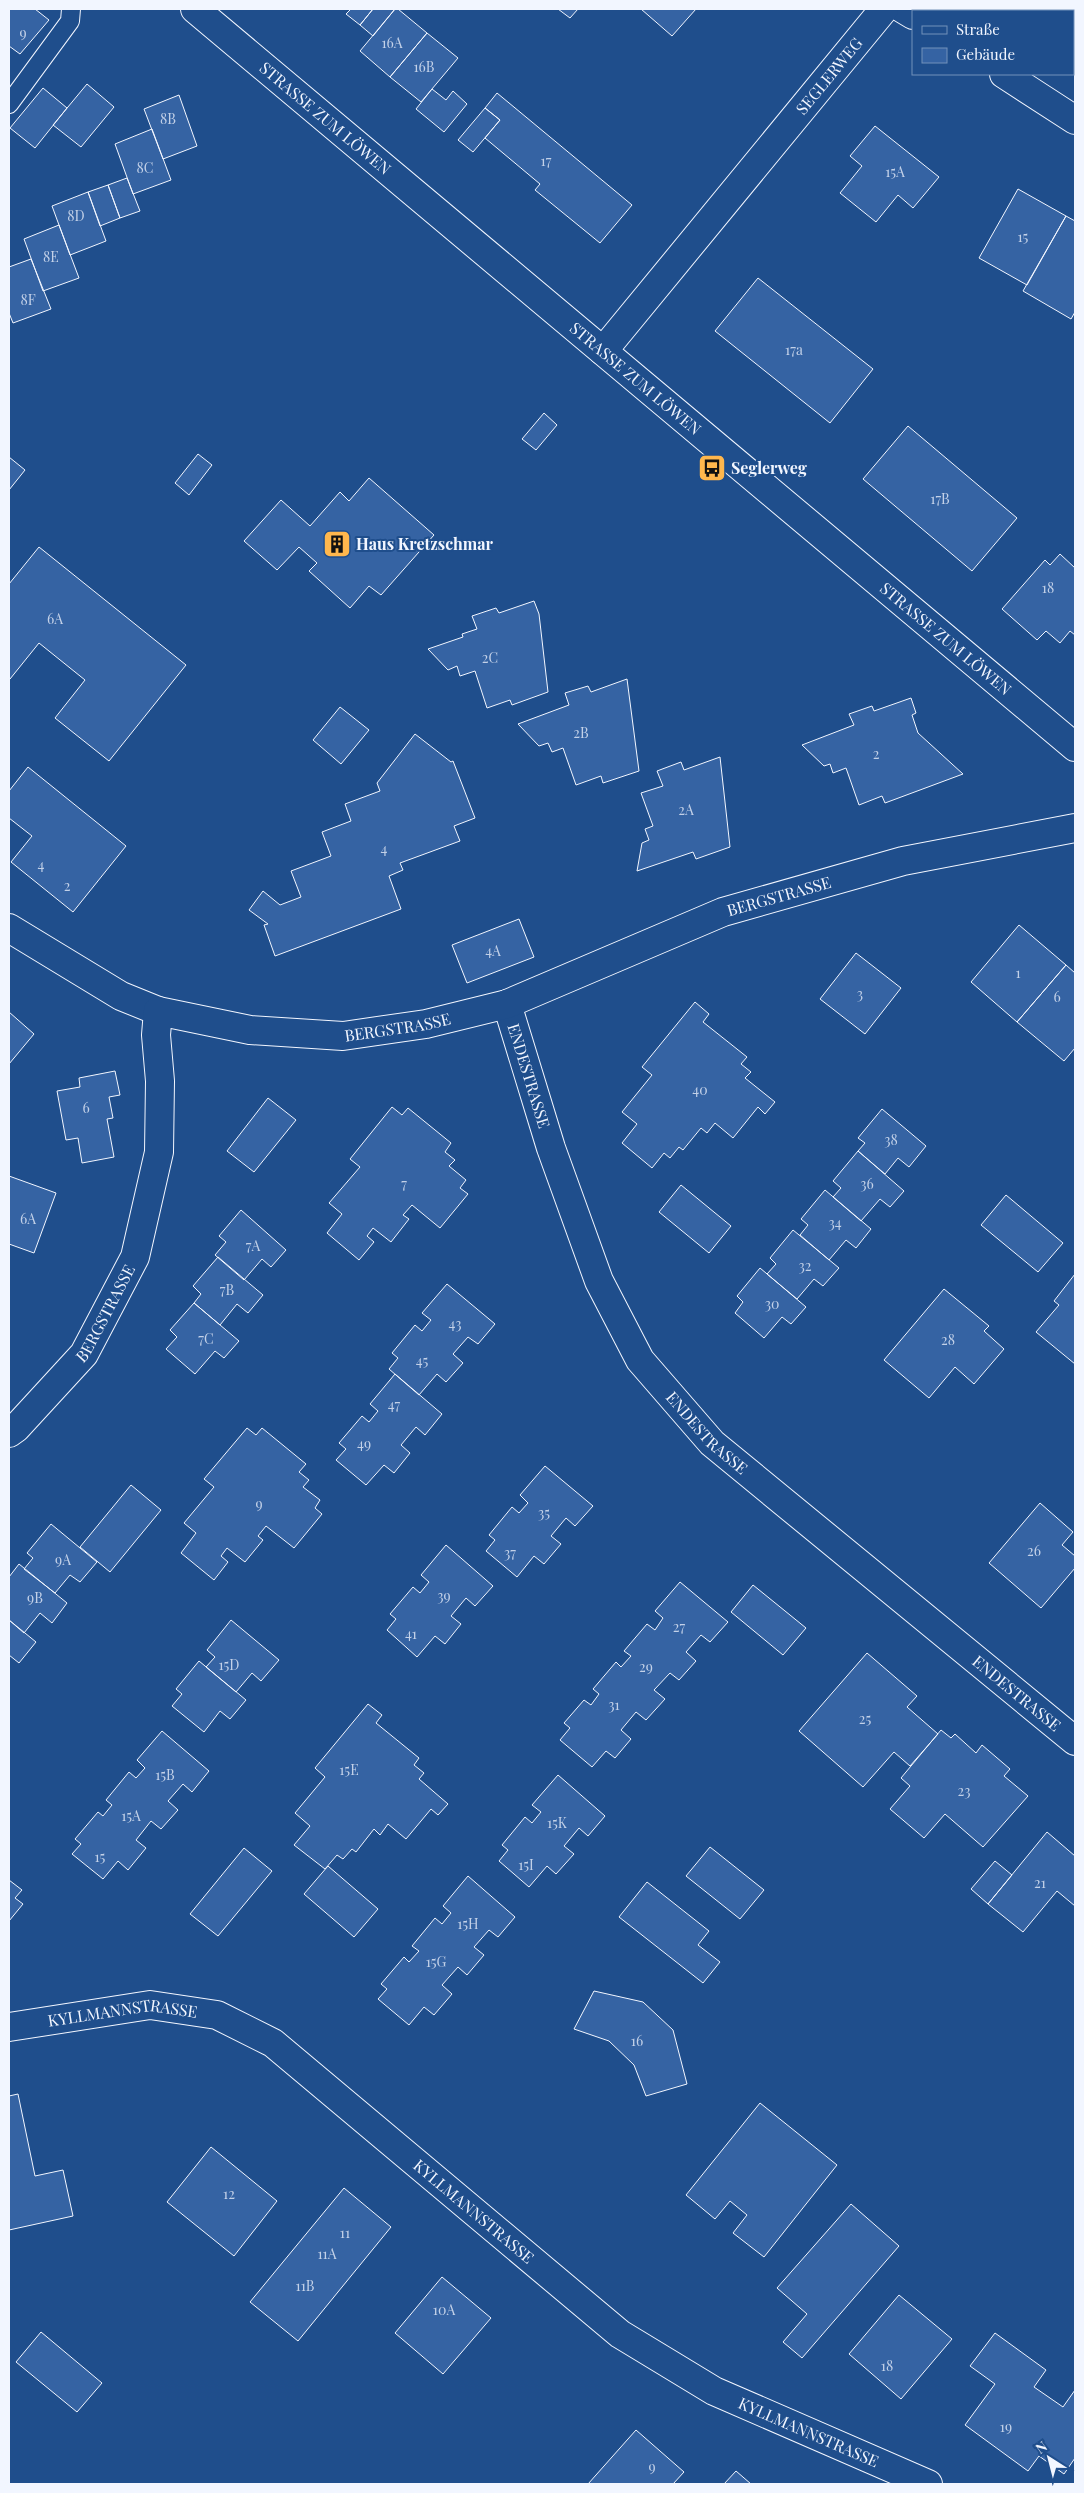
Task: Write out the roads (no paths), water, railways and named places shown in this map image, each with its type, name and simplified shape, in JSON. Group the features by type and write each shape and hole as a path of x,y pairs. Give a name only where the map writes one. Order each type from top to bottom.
{"street":[{"name":"STRASSE ZUM LÖWEN","path":"195,9 1075,747"},
{"name":"SEGLERWEG","path":"603,351 884,9"},
{"path":"1006,75 1075,120"},
{"name":"BERGSTRASSE","path":"9,1433 16,1428 84,1354 135,1257 159,1152 160,1081 156,1035 158,1010 250,1030 343,1036 426,1024 507,1004 723,912 903,861 1075,828"},
{"path":"9,928 121,996 158,1010"},
{"name":"ENDESTRASSE","path":"507,1004 551,1148 599,1282 640,1360 712,1443 1075,1741"},
{"name":"KYLLMANNSTRASSE","path":"9,2027 150,2005 217,2015 273,2044 620,2334 714,2391 928,2484"}],"lane":[{"path":"9,104 70,21 71,9"}],"place":[{"name":"Seglerweg","path":"712,468"},
{"name":"Haus Kretzschmar","path":"337,544"}]}
